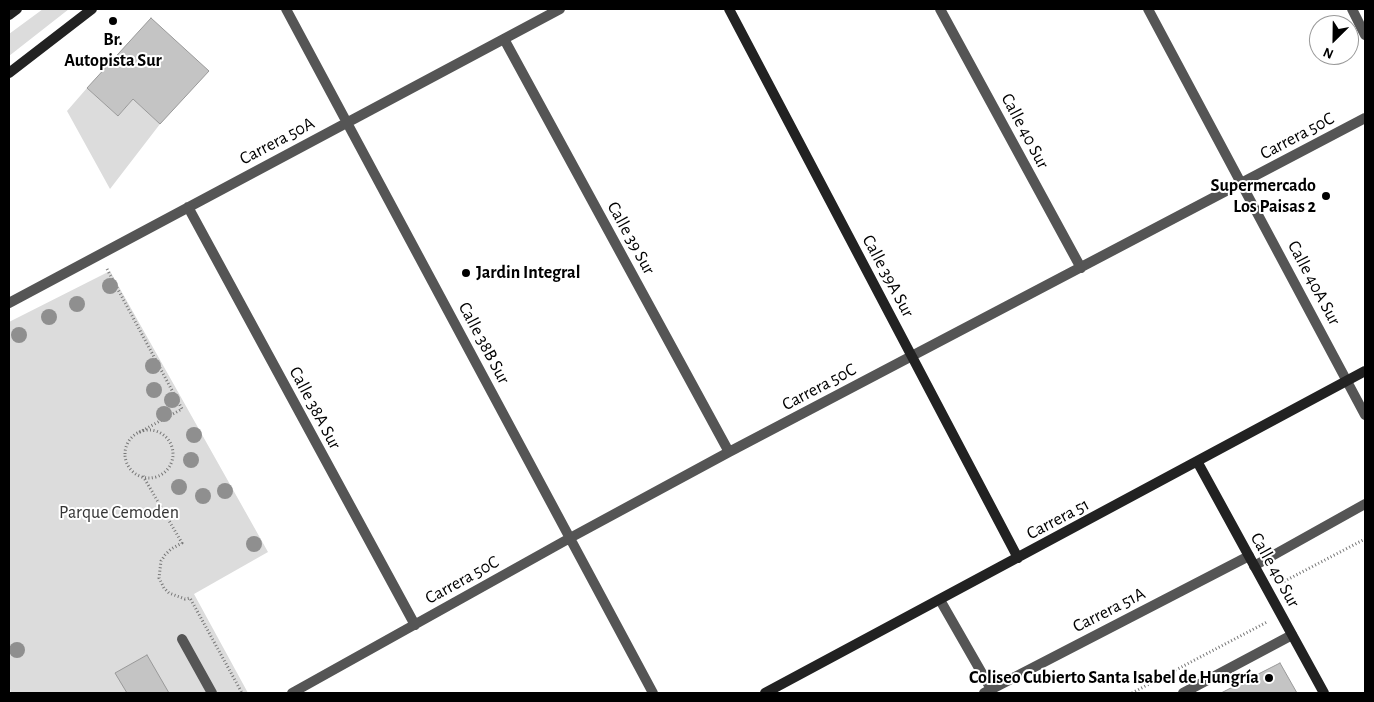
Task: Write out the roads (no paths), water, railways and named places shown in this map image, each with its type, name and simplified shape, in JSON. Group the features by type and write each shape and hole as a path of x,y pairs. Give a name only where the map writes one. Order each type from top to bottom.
{"street":[{"path":"9,15 16,9"},
{"path":"9,73 92,9"},
{"name":"Calle 38B Sur","path":"286,9 653,693"},
{"name":"Carrera 50A","path":"9,303 560,9"},
{"name":"Calle 39A Sur","path":"729,9 1018,558"},
{"name":"Calle 40 Sur","path":"940,9 1081,268"},
{"name":"Calle 40A Sur","path":"1148,9 1365,415"},
{"path":"1352,9 1365,35"},
{"name":"Calle 39 Sur","path":"504,39 729,452"},
{"name":"Carrera 50C","path":"292,693 729,452 1365,118"},
{"name":"Calle 38A Sur","path":"188,207 414,625"},
{"name":"Carrera 51","path":"765,693 779,690 940,600 1365,371"},
{"name":"Calle 40 Sur","path":"1198,462 1324,693"},
{"name":"Carrera 51A","path":"988,691 1365,504"},
{"path":"940,600 988,691"},
{"path":"1183,693 1292,635"},
{"path":"182,639 212,693"}],"place":[{"name":"Br. Autopista Sur","path":"113,21"},
{"name":"Supermercado Los Paisas 2","path":"1326,196"},
{"name":"Jardin Integral","path":"466,273"},
{"name":"Coliseo Cubierto Santa Isabel de Hungría","path":"1269,678"}],"park label":[{"name":"Parque Cemoden","path":"119,513"}]}
